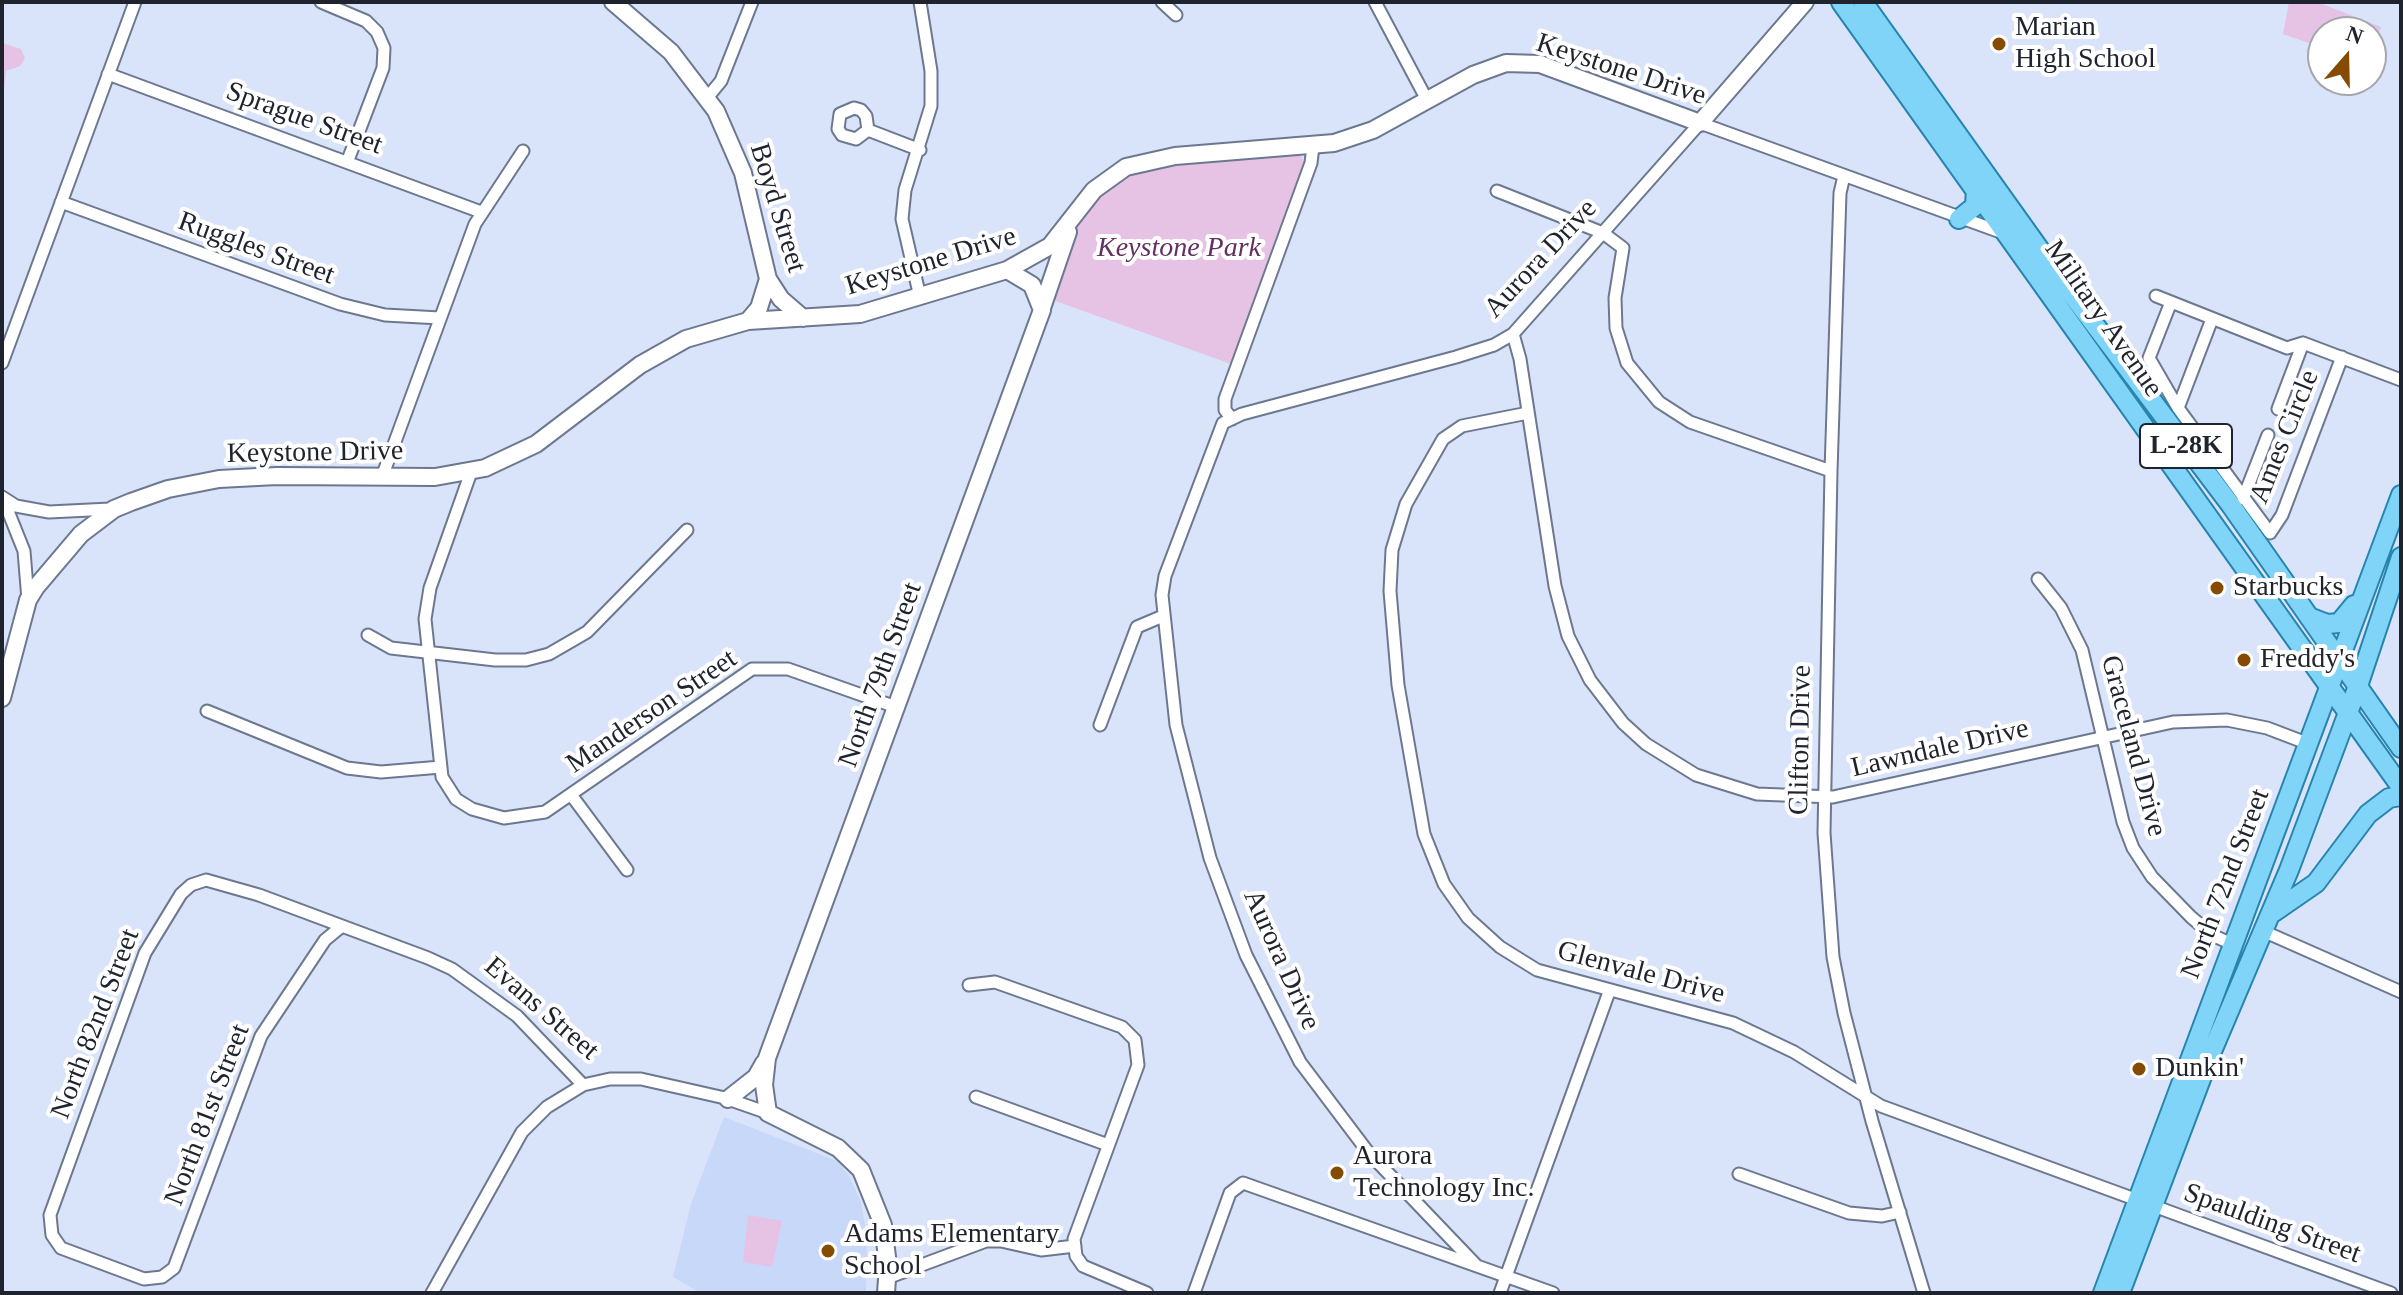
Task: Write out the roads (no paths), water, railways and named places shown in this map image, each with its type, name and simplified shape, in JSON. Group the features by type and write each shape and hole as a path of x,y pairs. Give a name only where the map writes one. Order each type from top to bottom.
{"main road":[{"name":"Military Avenue","path":"1841,2 2401,787"},
{"name":"Military Avenue","path":"1863,2 2401,748"},
{"path":"1959,219 1975,206 1976,189"},
{"name":"North 72nd Street","path":"2120,1293 2145,1202 2232,944 2401,495"},
{"name":"North 72nd Street","path":"2103,1293 2266,924 2349,712 2401,557"},
{"path":"2309,617 2327,624 2339,623 2372,575"},
{"path":"2266,924 2285,902 2316,883 2368,814 2389,798 2401,796"}],"street":[{"path":"2,363 135,2"},
{"path":"321,2 356,15 373,26 384,48 384,65 348,160"},
{"name":"Boyd Street","path":"613,2 671,52 707,98 743,173 768,279 781,299 803,318"},
{"path":"707,98 721,81 752,2"},
{"path":"920,2 932,91 920,150 905,190 902,219 920,297"},
{"path":"1162,2 1176,15"},
{"path":"1375,2 1427,100"},
{"name":"Aurora Drive","path":"1476,1265 1347,1126 1300,1062 1268,1002 1227,908 1194,805 1176,725 1163,616 1165,576 1223,423 1459,356 1494,345 1513,334 1805,2"},
{"name":"Keystone Drive","path":"3,498 16,506 49,512 114,509 168,489 219,479 277,476 435,477 471,472 536,444 667,348 705,331 748,321 860,314 1007,270 1042,253 1070,224 1101,183 1135,163 1175,156 1313,146 1373,130 1496,66 1531,62 1959,219 2008,235 2029,234"},
{"name":"Sprague Street","path":"108,74 348,160 481,212"},
{"path":"868,130 920,150"},
{"path":"1232,419 1225,410 1225,399 1311,163 1313,146"},
{"path":"382,477 481,212 523,151"},
{"name":"Clifton Drive","path":"1844,176 1840,193 1822,798 1833,957 1865,1096 1924,1293"},
{"path":"1497,191 1603,233 1623,248 1615,298 1616,328 1627,363 1649,393 1690,422 1831,471"},
{"name":"Ruggles Street","path":"61,202 340,304 385,315 440,318"},
{"name":"North 79th Street","path":"728,1099 756,1077 767,1058 1042,310 1070,224"},
{"path":"1007,270 1032,285 1042,310"},
{"path":"748,321 759,308 768,279"},
{"path":"2156,296 2287,348 2303,343 2401,380"},
{"path":"2171,302 2149,358 2178,408 2243,499"},
{"path":"2178,408 2212,319"},
{"name":"Lawndale Drive","path":"1513,334 1561,614 1578,660 1604,700 1646,744 1700,776 1757,794 1822,798 2173,722 2227,720 2255,724 2309,744"},
{"name":"Ames Circle","path":"2278,409 2303,343"},
{"name":"Ames Circle","path":"2268,435 2243,499 2270,533 2282,515 2342,357"},
{"name":"Glenvale Drive","path":"1528,413 1469,423 1451,432 1439,446 1406,504 1395,534 1390,567 1398,685 1424,834 1436,869 1455,901 1484,934 1520,960 1554,976 1752,1030 1881,1106 2145,1202"},
{"path":"207,711 347,768 381,772 441,767 428,652 427,597 471,472"},
{"path":"2,698 28,600 24,551 3,498"},
{"path":"28,600 70,545 114,509"},
{"path":"368,635 391,648 512,661 560,649 587,632 687,530"},
{"name":"Graceland Drive","path":"2038,579 2061,608 2082,650 2123,822 2141,862 2208,932 2232,944"},
{"path":"1100,725 1137,627 1163,616"},
{"name":"Manderson Street","path":"441,767 444,782 456,799 493,816 536,815 572,796 752,669 788,669 896,707"},
{"path":"572,796 627,870"},
{"name":"Evans Street","path":"213,880 428,958 474,982 517,1016 583,1085 626,1077 728,1099 768,1113 838,1148 861,1170 883,1225 886,1286 986,1241 1001,1241 1041,1250 1075,1246"},
{"name":"North 82nd Street","path":"183,1249 174,1268 162,1277 136,1277 61,1248 50,1227 52,1210 145,953 187,888 198,881 213,880"},
{"path":"2266,924 2401,992"},
{"name":"North 81st Street","path":"183,1249 261,1036 325,940 342,926"},
{"path":"969,985 995,982 1122,1027 1135,1040 1138,1065 1076,1233 1075,1246 1077,1259 1090,1272 1147,1293"},
{"path":"1500,1293 1609,992"},
{"name":"North 79th Street","path":"767,1058 764,1085 768,1113"},
{"path":"432,1293 522,1132 554,1101 583,1085"},
{"path":"976,1097 1108,1145"},
{"path":"1739,1174 1849,1213 1882,1216 1900,1212"},
{"path":"1194,1293 1230,1193 1236,1186 1249,1183 1553,1293"},
{"name":"Spaulding Street","path":"2145,1202 2391,1293"}],"place":[{"name":"Marian High School","path":"1999,44"},
{"name":"Starbucks","path":"2217,588"},
{"name":"Freddy's","path":"2244,660"},
{"name":"Dunkin'","path":"2139,1069"},
{"name":"Aurora Technology Inc.","path":"1337,1173"},
{"name":"Adams Elementary School","path":"828,1251"}],"park label":[{"name":"Keystone Park","path":"1179,249"}]}
